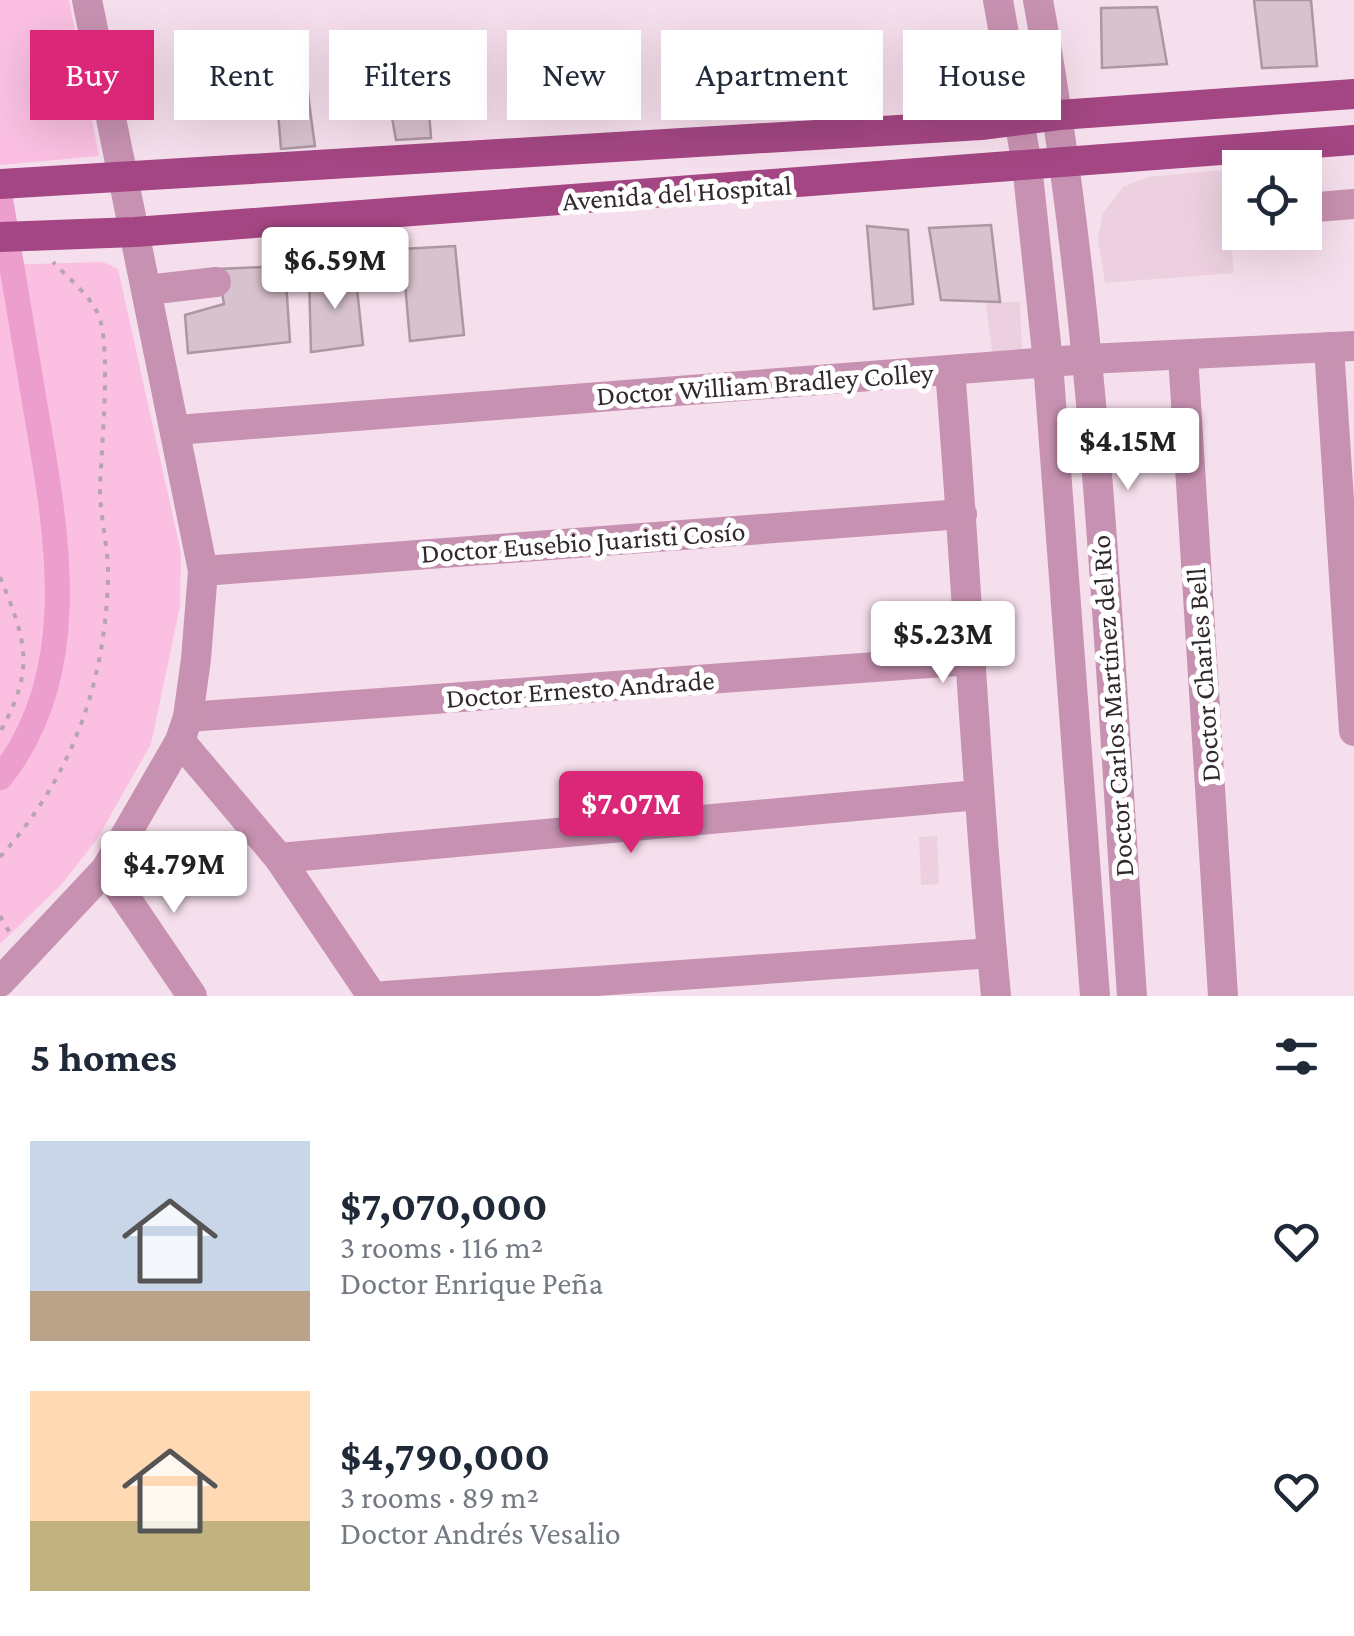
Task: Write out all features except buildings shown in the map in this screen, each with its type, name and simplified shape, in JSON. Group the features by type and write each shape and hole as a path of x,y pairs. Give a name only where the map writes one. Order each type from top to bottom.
{"main road":[{"name":"Avenida del Hospital","path":"1061,115 1354,94"},
{"name":"Avenida del Hospital","path":"15,183 981,126 1019,120"},
{"name":"Avenida del Hospital","path":"1294,150 1354,140"},
{"path":"598,149 604,198"},
{"name":"Avenida del Hospital","path":"0,237 135,232 1027,164 1222,159"}],"street":[{"path":"6,986 106,869 184,729 203,571 87,0"},
{"name":"Doctor Carlos Martínez del Río","path":"998,0 1003,30"},
{"name":"Doctor Carlos Martínez del Río","path":"1038,0 1044,30"},
{"name":"Doctor Carlos Martínez del Río","path":"1019,120 1048,362 1096,996"},
{"name":"Doctor Carlos Martínez del Río","path":"1061,120 1088,359 1132,996"},
{"path":"1322,207 1354,204"},
{"path":"147,290 216,282"},
{"path":"1342,346 1354,731"},
{"name":"Doctor William Bradley Colley","path":"176,430 1088,359 1342,346"},
{"name":"Doctor Charles Bell","path":"1183,355 1223,996"},
{"path":"950,370 978,795 996,996"},
{"name":"Doctor Eusebio Juaristi Cosío","path":"203,571 962,514"},
{"name":"Doctor Ernesto Andrade","path":"184,729 972,660"},
{"path":"184,729 279,858 372,996"},
{"path":"279,858 978,795"},
{"path":"106,869 192,996"},
{"path":"385,996 992,954"}],"path":[{"path":"0,856 26,828 56,782 92,699 102,649 108,576 100,494 104,342 100,316 48,256 42,235"},
{"path":"0,577 22,634 24,671 12,711 0,732"}],"shaded area":[{"path":"0,0 69,0 75,30 30,30 30,120 92,120 99,156 0,165"},
{"path":"1222,170 1222,250 1232,250 1234,273 1105,283 1098,239 1103,213 1123,187 1148,177"},
{"path":"103,262 118,269 181,553 180,606 151,744 97,839 62,884 0,944 0,265"},
{"path":"1020,302 1022,356 993,359 986,303"},
{"path":"937,836 939,884 921,885 919,837"}],"waterway":[{"path":"0,196 49,491 57,592 55,642 45,690 28,735 0,778"}]}
